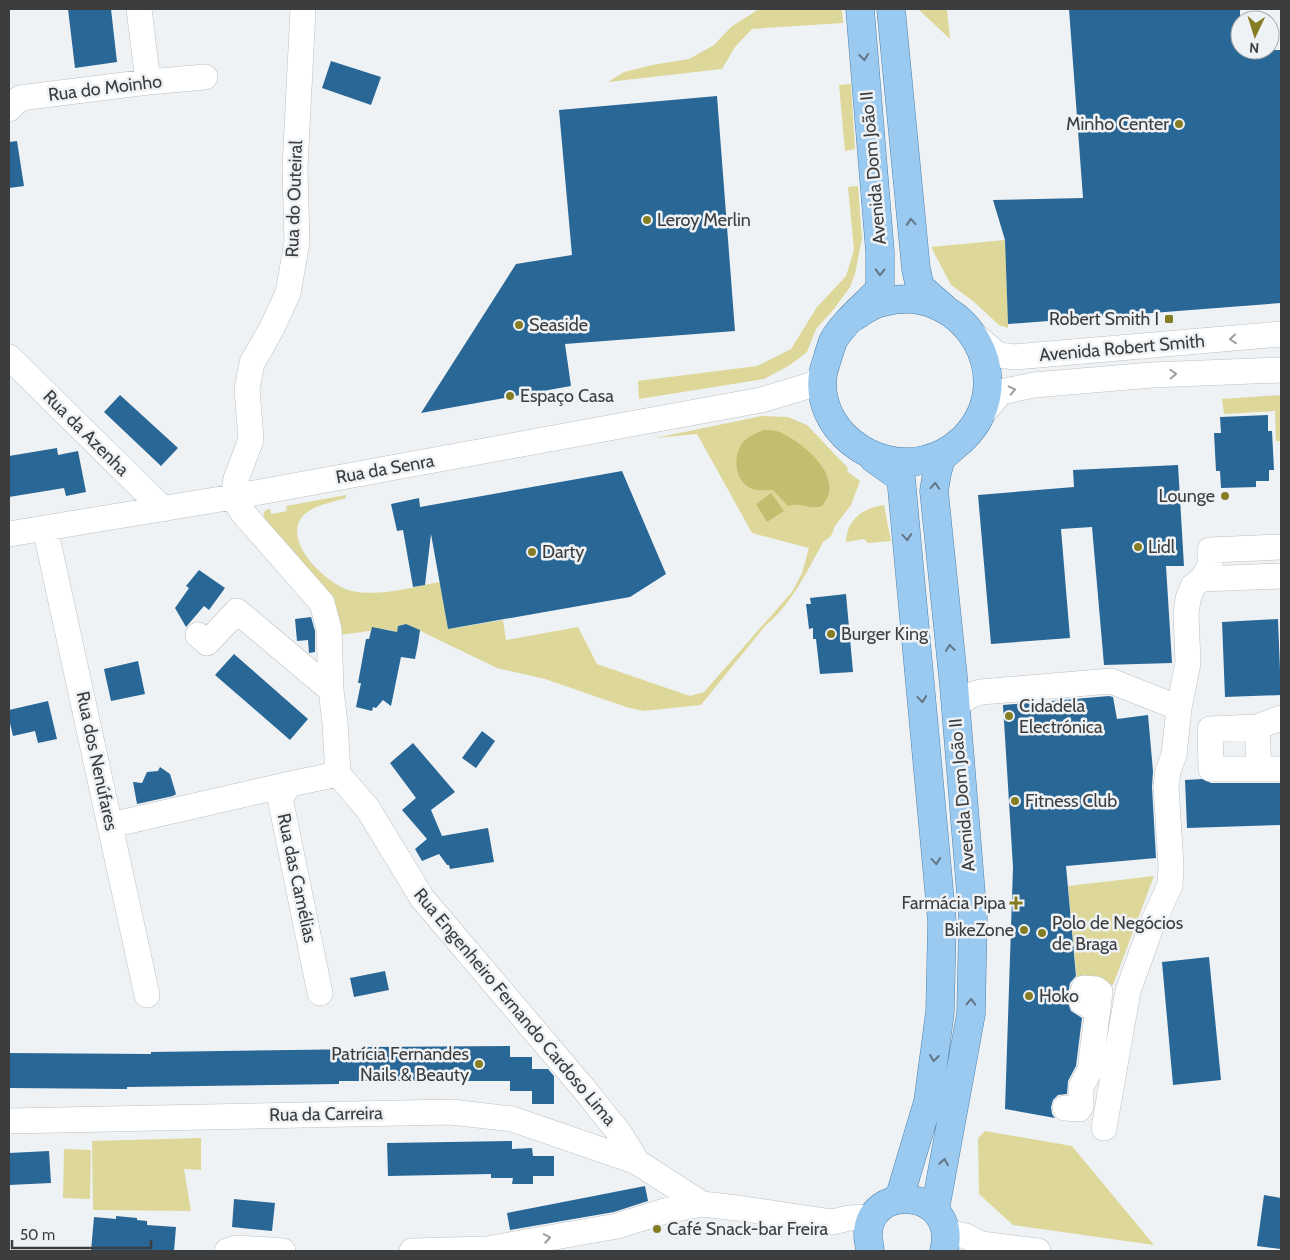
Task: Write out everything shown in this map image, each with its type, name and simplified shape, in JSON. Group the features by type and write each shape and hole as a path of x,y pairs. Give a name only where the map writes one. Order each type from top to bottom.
{"main road":[{"name":"Avenida Dom João II","path":"854,317 878,291 880,284 880,252 860,9"},
{"name":"Avenida Dom João II","path":"891,9 916,269 920,287 947,310"},
{"path":"899,299 916,299 947,310 971,332 979,344 985,360 987,392 977,421 957,445 944,453 918,462 898,463 867,454 851,443 843,434 833,420 827,406 823,388 823,374 832,342 840,330 854,317 867,308 883,302 899,299"},
{"name":"Avenida Dom João II","path":"943,1236 971,1014 973,918 934,491 941,458 957,445"},
{"name":"Avenida Dom João II","path":"867,454 901,478 942,922 940,1012 928,1102 899,1199"},
{"path":"870,1235 887,1204 899,1199 917,1199 926,1203 943,1236"}],"street":[{"path":"139,9 148,82"},
{"name":"Rua do Outeiral","path":"234,496 236,479 251,440 247,389 252,363 272,328 288,293 297,242 295,168 303,9"},
{"name":"Rua do Moinho","path":"9,109 20,98 205,77"},
{"name":"Avenida Robert Smith","path":"971,332 998,355 1015,357 1281,334"},
{"name":"Rua da Azenha","path":"9,357 163,508"},
{"name":"Avenida Robert Smith","path":"977,421 1001,392 1025,387 1152,375 1281,370"},
{"name":"Rua da Senra","path":"9,534 234,496 761,400 811,385 823,374"},
{"name":"Rua da Senra","path":"761,400 800,399 818,402 843,434"},
{"path":"111,825 338,774 331,690 329,630 322,603 243,513 234,496"},
{"name":"Rua dos Nenúfares","path":"45,528 147,995"},
{"path":"1104,1128 1128,991 1151,927 1170,885 1171,867 1166,786 1168,771 1174,755 1179,708 1188,663 1186,614 1188,599 1193,586 1202,579 1210,567 1210,550 1281,547"},
{"path":"1202,579 1281,576"},
{"path":"198,635 207,643 237,611 331,690"},
{"path":"954,696 1111,681 1179,708"},
{"path":"1257,727 1270,769 1211,769 1210,729 1257,727 1281,718"},
{"name":"Rua Engenheiro Fernando Cardoso Lima","path":"338,774 368,809 422,898 620,1134 637,1162 702,1204"},
{"name":"Rua das Camélias","path":"290,784 280,798 320,993"},
{"path":"1064,1108 1079,1109 1081,1106 1081,1087 1090,1070 1098,1010"},
{"name":"Rua da Carreira","path":"9,1120 451,1112 512,1119 637,1162"},
{"path":"412,1251 487,1249 617,1226 666,1211 702,1204 832,1222 849,1218 870,1235"},
{"path":"943,1236 966,1236 981,1244 1038,1251"},
{"path":"232,1249 283,1251"}],"shaded area":[{"path":"759,9 842,9 843,23 752,29 735,47 722,69 608,82 624,72 689,59 714,45 731,27"},
{"path":"918,9 947,9 950,39"},
{"path":"851,84 855,149 845,151 839,85"},
{"path":"858,186 862,238 855,274 850,287 816,329 807,352 790,365 764,379 639,399 638,381 757,366 791,349 817,307 846,276 854,250 848,187"},
{"path":"1005,240 1008,328 999,325 973,301 951,285 931,247"},
{"path":"1281,395 1281,441 1276,441 1275,411 1224,414 1222,399"},
{"path":"762,416 788,417 807,425 848,468 847,471 860,481 851,505 835,526 831,536 823,542 791,598 765,626 701,705 643,711 626,707 545,679 497,668 406,624 398,626 397,632 384,629 340,635 264,520 266,510 270,509 271,514 287,511 286,506 346,495 346,498 324,504 308,512 298,525 298,537 302,549 331,581 352,591 363,593 396,591 440,582 448,629 503,620 506,640 578,627 597,664 690,696 704,692 792,592 802,573 809,548 752,533 697,434 655,438"},
{"path":"764,430 776,431 796,441 821,465 829,483 829,494 822,506 788,506 773,490 757,490 744,483 737,470 736,463 739,448 748,438"},
{"path":"771,493 784,511 767,522 756,504"},
{"path":"884,505 891,541 868,543 864,539 846,542 849,527 858,516 869,509"},
{"path":"1154,876 1113,985 1077,981 1068,886"},
{"path":"985,1131 1072,1146 1154,1245 1013,1225 979,1194 978,1138"},
{"path":"201,1138 201,1170 184,1169 191,1211 93,1210 92,1141"},
{"path":"64,1149 91,1150 90,1199 63,1198"}],"building":[{"path":"68,9 111,9 117,62 75,68"},
{"name":"Minho Center","path":"1069,9 1240,9 1230,10 1230,60 1280,60 1281,50 1281,303 1008,324 1005,240 993,200 1083,198"},
{"path":"331,61 381,77 371,105 322,88"},
{"name":"Leroy Merlin","path":"717,96 735,331 565,344 571,386 421,413 516,264 572,255 559,110"},
{"path":"17,141 24,186 9,188 9,142"},
{"path":"120,395 178,448 161,466 104,412"},
{"path":"1268,415 1268,431 1272,431 1274,470 1269,470 1269,481 1256,481 1256,487 1221,488 1220,471 1216,471 1214,433 1221,433 1220,417"},
{"path":"57,448 58,455 78,451 86,492 66,496 64,488 9,497 9,456"},
{"path":"1178,465 1184,566 1166,566 1172,663 1104,665 1092,527 1061,529 1070,638 991,644 978,495 1074,487 1073,470"},
{"name":"Darty","path":"622,471 666,574 630,597 448,629 431,534 425,585 413,587 403,530 397,531 391,504 419,498 420,507"},
{"path":"199,570 225,588 209,610 204,606 186,627 175,608 189,588 186,586"},
{"name":"Burger King","path":"846,594 853,672 820,674 816,639 813,639 813,628 809,629 806,604 811,604 810,598"},
{"path":"311,617 315,631 315,652 309,653 308,640 297,641 295,619"},
{"path":"1278,619 1281,695 1225,697 1222,622"},
{"path":"406,624 420,630 418,644 415,659 401,657 391,706 383,700 376,708 373,707 372,711 356,707 361,683 358,683 366,639 369,639 372,627 397,632 398,626"},
{"path":"234,654 308,719 290,740 215,675"},
{"path":"138,661 145,694 111,701 104,669"},
{"name":"Polo de Negócios de Braga","path":"1113,697 1117,719 1148,715 1153,771 1152,787 1156,858 1066,866 1076,976 1070,983 1067,1000 1071,1011 1082,1018 1076,1066 1068,1081 1067,1094 1058,1095 1053,1100 1051,1107 1055,1118 1005,1109 1013,867 1003,705"},
{"path":"48,701 57,739 38,743 35,731 13,736 9,710"},
{"path":"482,731 495,741 476,768 462,758"},
{"path":"413,743 455,792 431,810 442,836 488,828 494,862 450,869 449,865 439,854 422,861 415,849 427,839 402,810 416,798 390,763"},
{"path":"160,767 170,774 176,794 137,804 133,782 142,783 147,772 158,771"},
{"path":"1202,779 1211,783 1281,783 1281,825 1187,828 1185,780"},
{"path":"1209,957 1221,1080 1173,1085 1162,962"},
{"path":"385,971 389,990 354,997 350,978"},
{"path":"510,1046 510,1057 532,1057 532,1069 548,1069 554,1076 554,1104 532,1104 532,1091 510,1091 510,1081 339,1081 339,1084 127,1087 127,1089 9,1088 9,1053 151,1054 151,1052 363,1049 363,1047"},
{"path":"512,1141 512,1149 532,1148 533,1156 554,1156 554,1176 533,1176 533,1184 512,1184 513,1178 491,1178 491,1174 388,1176 387,1143"},
{"path":"49,1151 51,1183 9,1185 9,1153"},
{"path":"645,1186 648,1201 614,1212 510,1230 507,1213"},
{"path":"1264,1195 1281,1198 1281,1249 1257,1246"},
{"path":"234,1199 275,1203 272,1231 232,1227"},
{"path":"116,1216 137,1218 137,1220 147,1221 147,1225 176,1227 174,1251 91,1251 94,1217 116,1219"}],"place":[{"name":"Minho Center","path":"1179,124"},
{"name":"Leroy Merlin","path":"647,220"},
{"name":"Robert Smith I","path":"1169,319"},
{"name":"Seaside","path":"519,325"},
{"name":"Espaço Casa","path":"510,396"},
{"name":"Lounge","path":"1225,496"},
{"name":"Lidl","path":"1138,547"},
{"name":"Darty","path":"532,552"},
{"name":"Burger King","path":"831,634"},
{"name":"Cidadela Electrónica","path":"1009,716"},
{"name":"Fitness Club","path":"1015,801"},
{"name":"Farmácia Pipa","path":"1016,903"},
{"name":"BikeZone","path":"1024,930"},
{"name":"Polo de Negócios de Braga","path":"1042,933"},
{"name":"Hoko","path":"1029,996"},
{"name":"Patrícia Fernandes Nails & Beauty","path":"479,1064"},
{"name":"Café Snack-bar Freira","path":"657,1229"}]}
